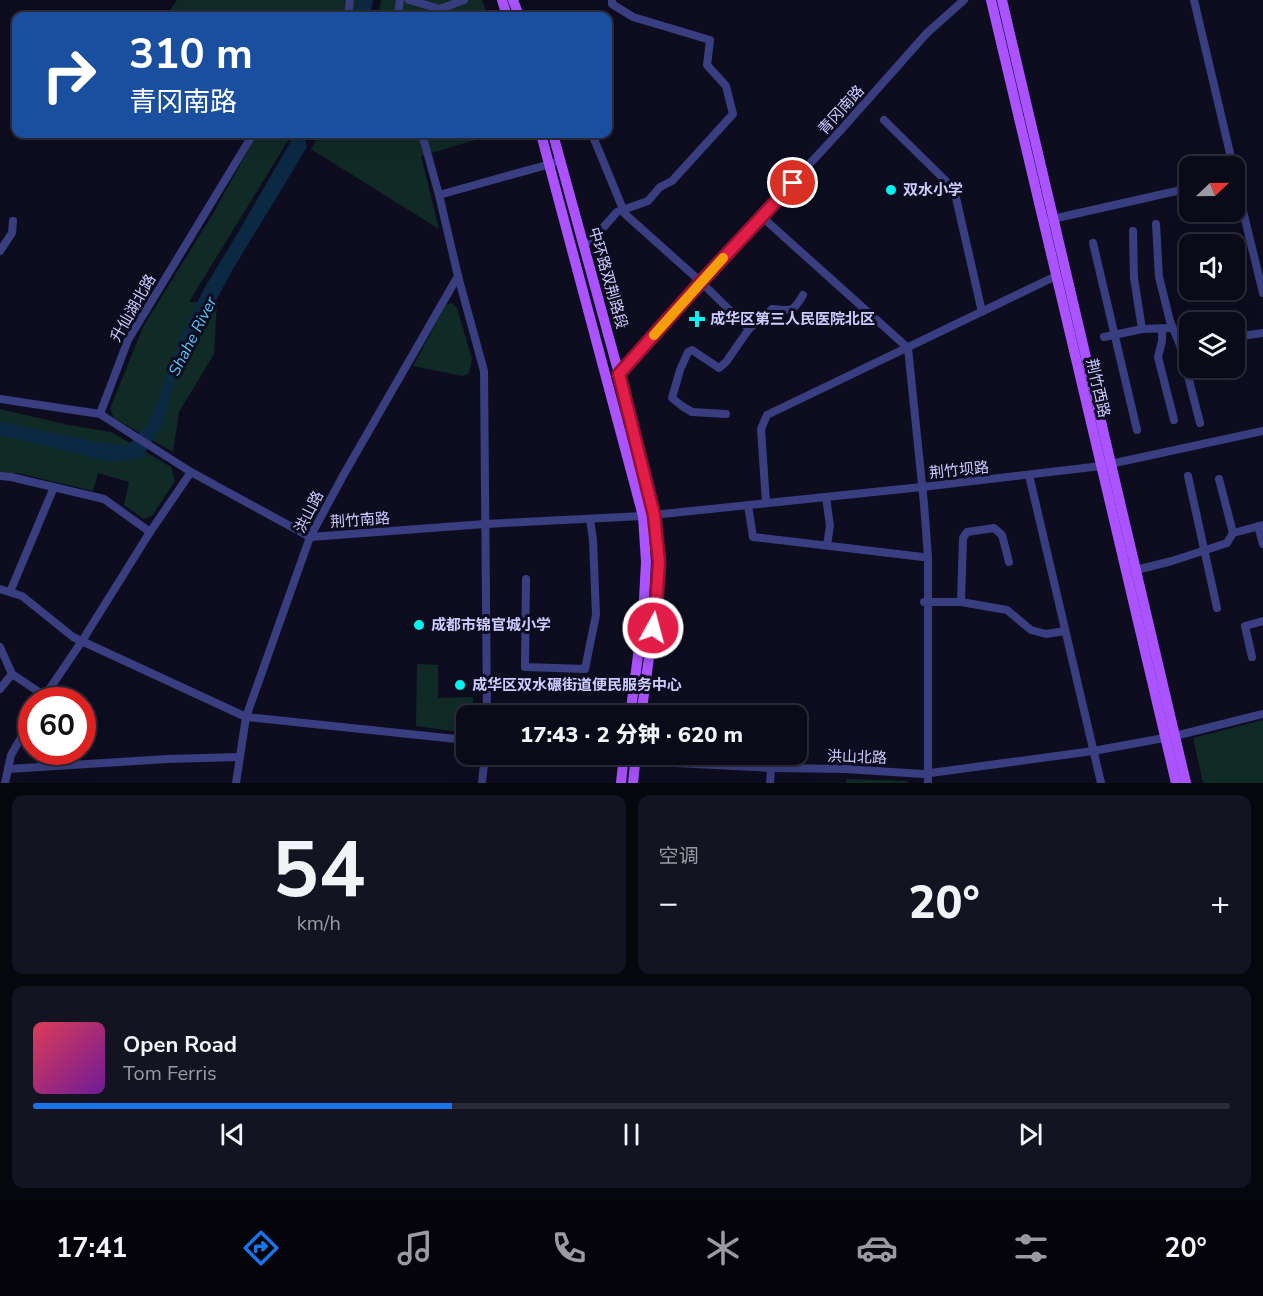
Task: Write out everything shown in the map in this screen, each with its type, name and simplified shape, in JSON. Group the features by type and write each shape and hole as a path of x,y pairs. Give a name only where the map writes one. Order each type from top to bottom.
{"main road":[{"name":"荆竹西路","path":"991,0 1049,219 1056,276 1136,570 1170,737 1176,783"},
{"name":"荆竹西路","path":"1002,0 1049,219 1106,465 1170,737 1186,783"},
{"name":"中环路双荆路段","path":"542,138 649,515 642,618 631,705"},
{"name":"中环路双荆路段","path":"554,138 619,374 659,562 656,606 642,705"},
{"path":"621,783 627,765"},
{"path":"631,765 633,783"}],"street":[{"path":"409,0 440,9 465,0"},
{"path":"583,244 592,240 617,212 648,201 660,187 672,181 733,114 726,86 707,65 710,40 633,18 612,4 612,0"},
{"name":"青冈南路","path":"619,374 927,33 964,0"},
{"path":"1194,0 1231,156"},
{"path":"884,120 954,189 982,312"},
{"name":"升仙湖北路","path":"100,414 128,339 251,138"},
{"path":"423,138 484,371 487,705"},
{"path":"594,138 625,214 750,329"},
{"path":"439,195 561,161"},
{"path":"1049,219 1179,190"},
{"path":"762,217 908,348 928,557 922,730 926,778"},
{"path":"1245,218 1263,293"},
{"path":"0,251 12,233 13,221"},
{"path":"1156,224 1159,277 1179,345"},
{"path":"1133,231 1134,278 1142,329"},
{"path":"1093,243 1137,430"},
{"name":"洪山路","path":"236,783 246,717 310,537 458,276"},
{"path":"766,503 761,429 766,415 1056,276"},
{"path":"726,414 692,412 672,398 688,352 692,350 719,368 750,329 772,309 787,311 796,308 803,296"},
{"path":"1162,328 1158,357 1174,420"},
{"path":"1104,337 1142,329 1173,328"},
{"path":"1245,335 1263,333"},
{"path":"1188,378 1200,423"},
{"path":"0,399 100,414"},
{"name":"荆竹南路","path":"100,414 191,472 310,537 649,515"},
{"name":"荆竹坝路","path":"649,515 922,487 1106,465 1263,431"},
{"path":"51,687 191,472"},
{"path":"1029,475 1101,783"},
{"path":"0,476 104,499 150,532"},
{"path":"1188,476 1217,608"},
{"path":"1219,478 1233,533"},
{"path":"10,592 54,487"},
{"path":"922,487 920,506 925,602"},
{"path":"826,497 830,526 827,545"},
{"path":"748,505 753,537 923,557"},
{"path":"525,579 525,666 585,669 596,615 594,540 590,519"},
{"path":"1136,570 1227,543 1233,533 1261,525 1263,544"},
{"path":"961,602 963,538 967,532 994,528 1002,535 1009,562"},
{"path":"0,589 22,596 73,637 246,717 456,739"},
{"path":"925,602 961,602 1008,610 1031,630 1046,634 1065,631"},
{"path":"1252,657 1245,626 1263,621"},
{"path":"0,647 12,674 29,687"},
{"path":"0,689 12,674"},
{"name":"洪山北路","path":"729,765 845,770 926,778 1170,737 1263,714"},
{"path":"5,783 11,755 18,743"},
{"path":"8,769 240,757"},
{"path":"482,783 484,765"},
{"path":"770,783 772,768"}],"green space":[{"path":"177,0 358,0 355,12 169,12"},
{"path":"381,0 482,0 486,12 379,12"},
{"path":"255,138 290,138 189,302 217,302 214,354 179,412 173,452 114,418 110,409 143,327 214,212"},
{"path":"318,138 482,138 421,156 439,229 311,149"},
{"path":"452,303 457,308 472,359 469,373 463,376 413,366 446,305"},
{"path":"0,409 68,425 111,432 171,467 175,481 152,516 144,519 124,505 129,482 98,473 93,491 18,473 0,473"},
{"path":"417,664 438,665 438,698 473,697 473,705 456,705 456,732 416,726"},
{"path":"1263,720 1263,783 1203,783 1193,738"},
{"path":"847,779 907,781 908,783 846,783"}],"water":[{"path":"358,0 373,0 371,12 355,12"},
{"name":"Shahe River","path":"293,138 307,138 305,141 307,147 186,348 175,376 163,423 142,458 113,462 0,435 0,422 127,446 148,424 181,336 205,287"}],"slow traffic":[{"path":"654,335 723,258"}],"place":[{"name":"双水小学","path":"891,190"},
{"name":"成华区第三人民医院北区","path":"697,319"},
{"name":"成都市锦官城小学","path":"419,625"},
{"name":"成华区双水碾街道便民服务中心","path":"460,685"}],"route":[{"path":"653,628 659,562 654,515 619,374 793,183"}]}
